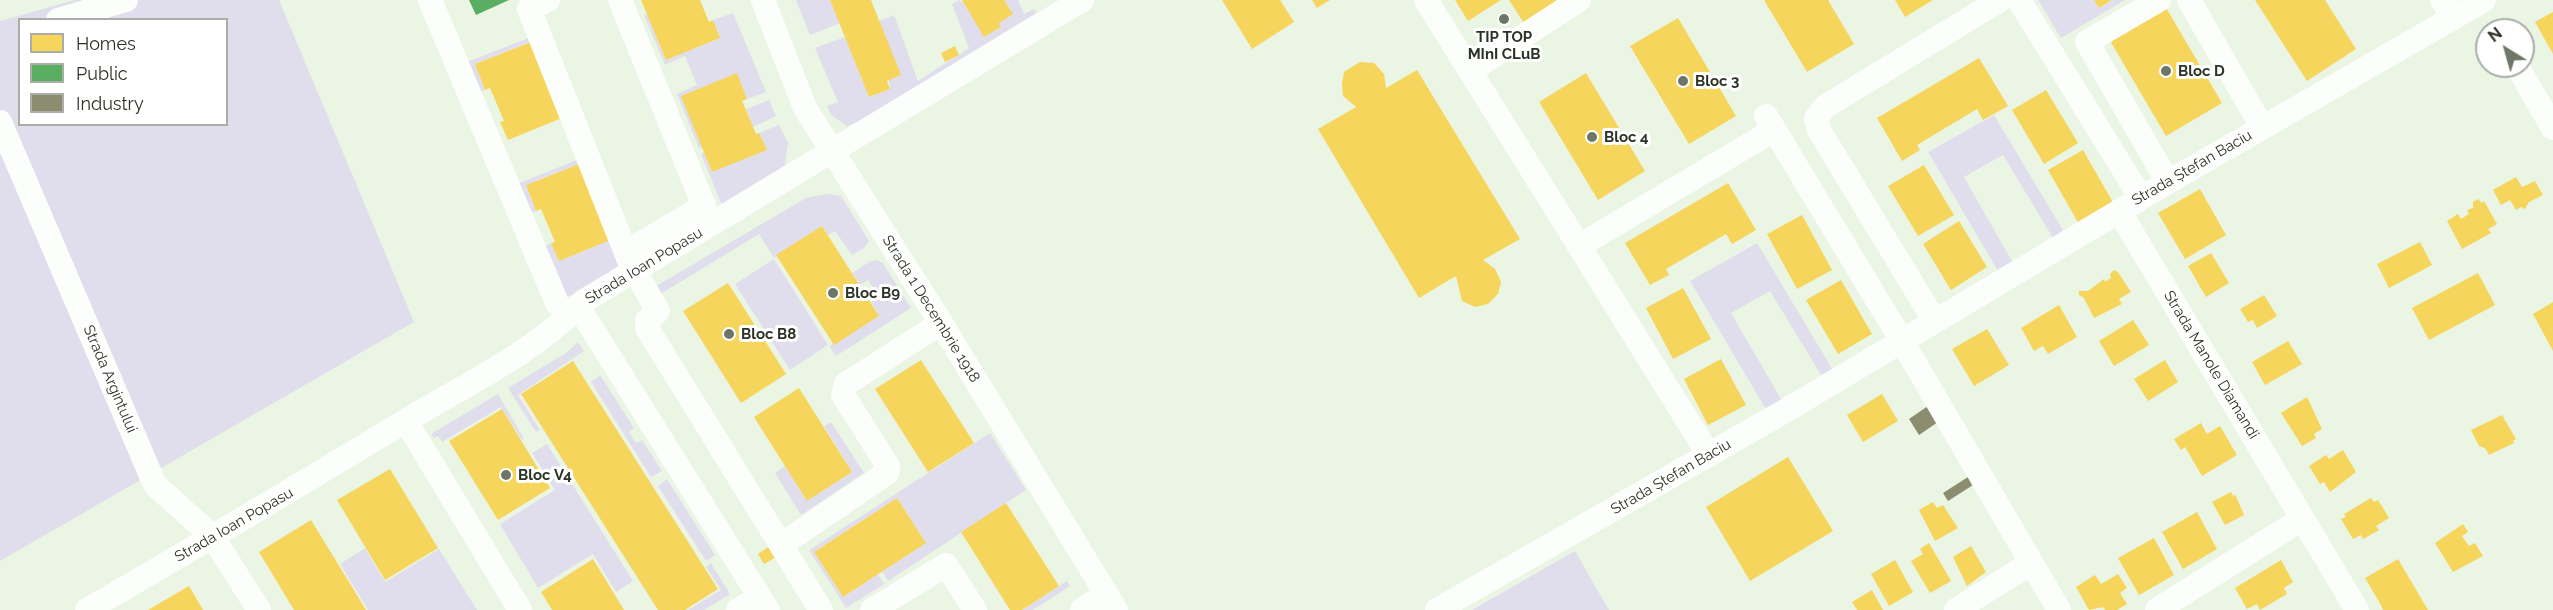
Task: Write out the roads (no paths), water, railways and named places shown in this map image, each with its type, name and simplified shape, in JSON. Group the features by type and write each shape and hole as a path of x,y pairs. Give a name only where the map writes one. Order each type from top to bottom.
{"street":[{"path":"65,18 126,0"},
{"path":"430,0 568,305 764,604 738,610"},
{"path":"548,0 529,9 630,262 658,311 647,321 647,328 821,610"},
{"path":"620,0 705,206 630,262"},
{"name":"Strada 1 Decembrie 1918","path":"763,0 805,108 941,323 1111,602"},
{"name":"Strada Ioan Popasu","path":"87,610 307,483 405,421 506,362 543,336 568,305 584,301 630,262 830,150 1082,0"},
{"path":"1426,0 1709,455"},
{"path":"1470,71 1579,0"},
{"path":"1934,320 1819,130 1816,118 1826,106 2000,0"},
{"path":"2019,0 2141,198"},
{"path":"2159,0 2087,42 2168,182"},
{"path":"2189,0 2262,127"},
{"name":"Strada Ștefan Baciu","path":"1437,610 1709,455 2262,127 2448,8 2484,0"},
{"path":"2524,78 2553,128"},
{"name":"Strada Argintului","path":"0,122 155,485 212,536 259,610"},
{"path":"1579,246 1770,123 1902,340 2059,610"},
{"name":"Strada Manole Diamandi","path":"2119,211 2356,610"},
{"path":"781,545 886,473 888,466 843,395 843,390 846,384 941,323"},
{"path":"405,421 520,610"},
{"path":"2157,610 2302,519"},
{"path":"1956,610 2031,563"},
{"path":"872,610 946,565 975,610"},
{"path":"1082,610 1111,602"}],"place":[{"name":"TIP TOP MInI CLuB","path":"1504,19"},
{"name":"Bloc D","path":"2166,71"},
{"name":"Bloc 3","path":"1683,81"},
{"name":"Bloc 4","path":"1592,137"},
{"name":"Bloc B9","path":"833,293"},
{"name":"Bloc B8","path":"729,334"},
{"name":"Bloc V4","path":"506,475"}]}
